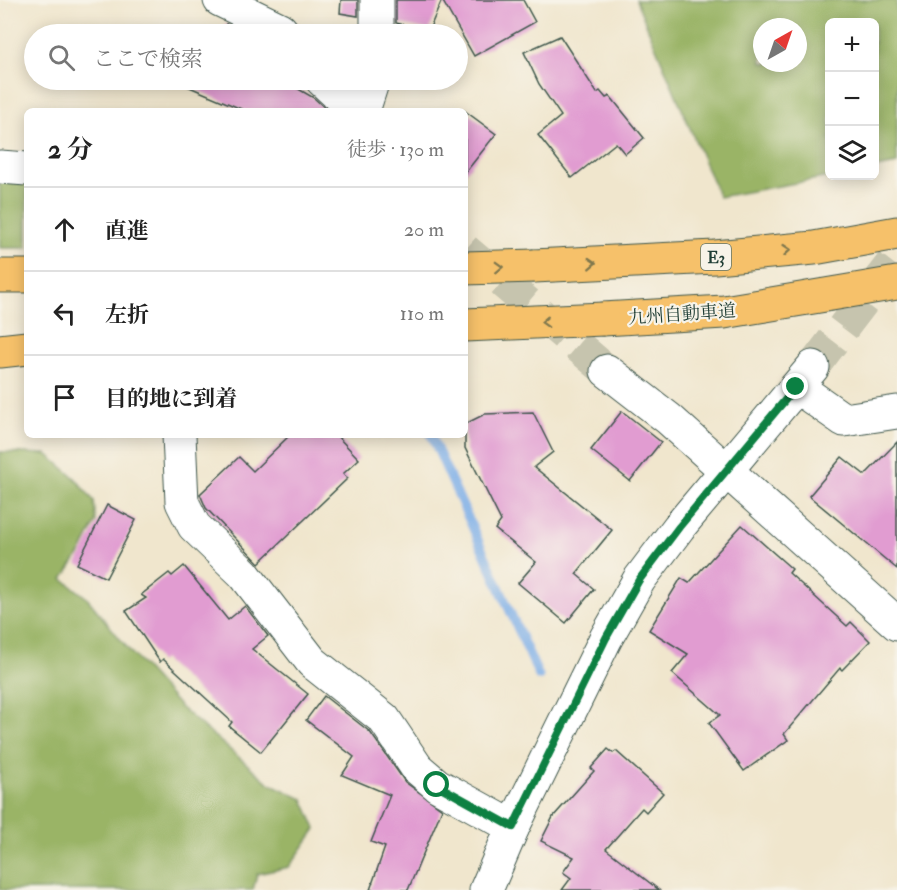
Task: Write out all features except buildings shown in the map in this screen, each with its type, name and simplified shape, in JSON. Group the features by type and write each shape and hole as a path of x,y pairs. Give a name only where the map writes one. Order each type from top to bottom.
{"highway":[{"name":"E3","path":"468,268 716,257 814,248 897,233"},
{"path":"0,276 24,276"},
{"name":"九州自動車道","path":"468,325 724,312 897,283"},
{"path":"816,298 897,291"},
{"path":"0,351 24,348"}],"street":[{"path":"220,0 270,24"},
{"path":"377,0 377,24"},
{"path":"333,90 352,108"},
{"path":"364,108 370,90"},
{"path":"0,167 24,169"},
{"path":"607,370 669,419 897,624"},
{"path":"486,890 513,827 606,638 639,580 679,527 805,377 844,420 897,412"},
{"path":"178,438 182,502 194,525 244,574 312,662 384,719 417,768 437,785 513,827"}],"green space":[{"path":"636,0 897,0 897,164 879,167 879,18 825,18 825,178 719,197"},
{"path":"0,181 24,182 24,248 0,248"},
{"path":"0,452 47,454 75,478 94,501 96,522 81,552 63,579 87,598 129,650 180,707 269,783 303,799 316,829 289,867 257,874 253,890 0,890"}],"waterway":[{"path":"432,438 539,676"}],"tunnel":[{"path":"468,253 607,371"},
{"path":"813,367 897,257"}],"route":[{"path":"437,785 513,827 606,638 639,580 679,527 796,387"}]}
